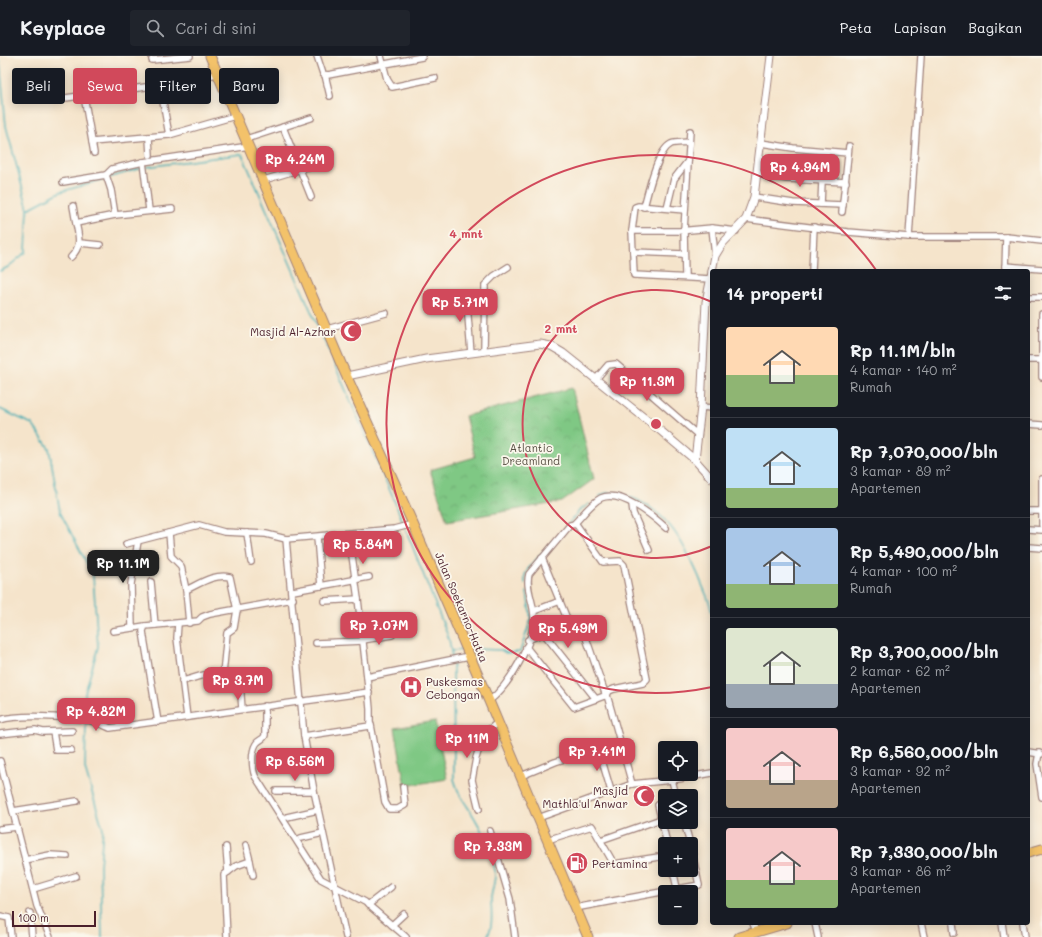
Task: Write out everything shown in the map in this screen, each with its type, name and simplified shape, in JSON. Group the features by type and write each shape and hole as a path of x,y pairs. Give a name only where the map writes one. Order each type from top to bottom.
{"main road":[{"name":"Jalan Soekarno-Hatta","path":"211,56 217,74 264,180 411,525 498,722 588,937"},
{"path":"1030,852 1042,849"},
{"path":"739,937 755,928 774,925"}],"street":[{"path":"152,60 190,56"},
{"path":"317,56 323,74 325,75 330,96"},
{"path":"381,56 383,66 392,87 435,78"},
{"path":"715,256 723,243 746,219 754,197 771,56"},
{"path":"909,237 921,56"},
{"path":"325,75 383,66 422,57"},
{"path":"211,75 217,74"},
{"path":"85,104 94,153"},
{"path":"164,104 170,135"},
{"path":"92,142 170,135 235,116"},
{"path":"115,214 107,179 112,169 144,166 247,142 283,127 310,118"},
{"path":"283,127 311,197"},
{"path":"685,276 684,230 690,131"},
{"path":"149,138 150,155"},
{"path":"644,206 655,169 669,146 676,143 689,142"},
{"path":"761,143 793,148 848,153"},
{"path":"842,212 849,146"},
{"path":"666,208 674,179 688,160"},
{"path":"264,180 321,163"},
{"path":"144,166 149,210"},
{"path":"756,173 787,179 846,182"},
{"path":"63,182 107,179"},
{"path":"821,204 822,181"},
{"path":"754,197 843,205"},
{"path":"71,257 80,243 72,206"},
{"path":"685,210 644,206 638,206 634,209 632,231 633,271 635,276 685,276 710,274"},
{"path":"76,223 115,214 172,209"},
{"path":"746,219 848,232 909,237 1006,237 1042,242"},
{"path":"812,269 814,227"},
{"path":"632,231 712,228 736,231"},
{"path":"712,228 715,256 713,269"},
{"path":"1006,237 1005,268 1042,269"},
{"path":"80,243 100,246"},
{"path":"633,252 684,254"},
{"path":"484,351 485,285 494,276 508,267"},
{"path":"695,460 701,407 706,309 710,286"},
{"path":"1030,297 1042,298"},
{"path":"439,306 467,304 471,353"},
{"path":"327,328 386,313"},
{"path":"1042,315 1042,377"},
{"path":"347,376 426,359 546,344 563,353 596,379 695,460 710,477"},
{"path":"1030,360 1042,360"},
{"path":"596,379 608,365 616,364 698,436"},
{"path":"701,407 710,408"},
{"path":"1030,424 1042,425"},
{"path":"1042,479 1042,525"},
{"path":"489,701 507,682 526,647 533,623 534,611 528,577 530,571 570,525 574,524 597,500 602,497 611,496 643,508 666,528"},
{"path":"632,504 633,513 649,550"},
{"path":"1030,511 1042,511"},
{"path":"526,647 574,707 606,695 612,689 643,682 647,678 624,563 618,561 603,562 578,527 574,524"},
{"path":"126,544 199,525 208,526 224,532 273,535 286,539 394,529 411,525"},
{"path":"1030,529 1042,530"},
{"path":"169,533 171,556 181,566 186,590 189,623"},
{"path":"247,533 251,562"},
{"path":"349,534 356,579 369,692 371,725 385,802 389,809 398,809 405,805 403,787"},
{"path":"317,537 321,586"},
{"path":"286,539 293,599 304,736 314,791 346,937"},
{"path":"132,628 131,584 138,541"},
{"path":"1030,547 1042,548"},
{"path":"542,558 570,626 579,627 583,630 606,695 632,784"},
{"path":"186,590 194,584 206,580 224,576 230,577 237,610 234,628 227,633 223,674"},
{"path":"292,591 368,578"},
{"path":"151,582 155,625"},
{"path":"113,631 145,626 189,623 198,621 202,617 210,614 293,599"},
{"path":"324,601 358,599"},
{"path":"534,611 560,601"},
{"path":"178,624 177,638 187,717"},
{"path":"145,626 143,631 158,722"},
{"path":"528,640 541,634 545,635 596,699"},
{"path":"316,643 363,640 392,636"},
{"path":"367,677 448,661 455,659 467,651"},
{"path":"182,681 197,678 208,673 223,674 240,682 242,709"},
{"path":"0,720 6,718 33,717 88,720 110,728 369,692"},
{"path":"265,706 265,735 264,738 256,744 254,749 252,765 255,776 278,810 320,879 368,905 406,937"},
{"path":"479,809 472,780 476,758 483,735 498,722"},
{"path":"304,736 368,727 371,725"},
{"path":"0,734 35,730 43,732 72,731"},
{"path":"53,732 56,750 71,750"},
{"path":"521,776 598,747 619,741"},
{"path":"598,747 611,791"},
{"path":"1039,755 1042,797"},
{"path":"0,761 37,906 50,937"},
{"path":"698,775 710,773"},
{"path":"538,818 632,784 662,781"},
{"path":"276,791 314,791"},
{"path":"13,811 77,800"},
{"path":"287,817 318,810"},
{"path":"601,840 658,820"},
{"path":"547,840 590,826 594,827 615,865 658,857"},
{"path":"0,829 17,827"},
{"path":"490,831 510,899 515,937"},
{"path":"301,838 323,833"},
{"path":"246,845 253,875"},
{"path":"226,846 228,872"},
{"path":"25,860 50,854 67,856"},
{"path":"227,937 224,875 250,861"},
{"path":"33,889 76,876"},
{"path":"694,885 700,884 698,876"},
{"path":"368,905 391,887"},
{"path":"575,908 658,892"},
{"path":"30,913 32,937"},
{"path":"392,924 404,914"},
{"path":"0,916 8,916 10,919 12,937"},
{"path":"815,925 818,937"},
{"path":"921,925 924,937"},
{"path":"953,925 954,933"},
{"path":"1002,925 1004,937"},
{"path":"1024,925 1025,937"}],"green space":[{"name":"Atlantic Dreamland","path":"572,388 594,479 562,502 447,521 430,470 475,457 465,416"},
{"path":"435,721 447,779 405,786 395,728"}],"waterway":[{"path":"0,62 6,126 28,209 26,252 8,267 0,271"},
{"path":"146,167 242,154 394,500 449,639 452,657"},
{"path":"28,209 60,192 142,168"},
{"path":"0,409 32,424 49,448 60,512 93,575 98,647 85,693 86,718"},
{"path":"600,496 609,493 624,495 638,500 662,517 679,538 699,577 710,604"},
{"path":"569,523 580,510 589,504"},
{"path":"525,583 525,575 528,569 553,541"},
{"path":"471,649 501,650 506,653 520,652 531,619 527,592"},
{"path":"451,651 463,650"},
{"path":"453,660 454,779 460,795 485,838 495,871 491,898 491,928 487,937"},
{"path":"86,721 85,769 103,829 100,866 102,937"}],"place":[{"name":"Masjid Al-Azhar","path":"351,331"},
{"name":"Puskesmas Cebongan","path":"411,687"},
{"name":"Masjid Mathla'ul Anwar","path":"644,796"},
{"name":"Pertamina","path":"577,863"}]}
